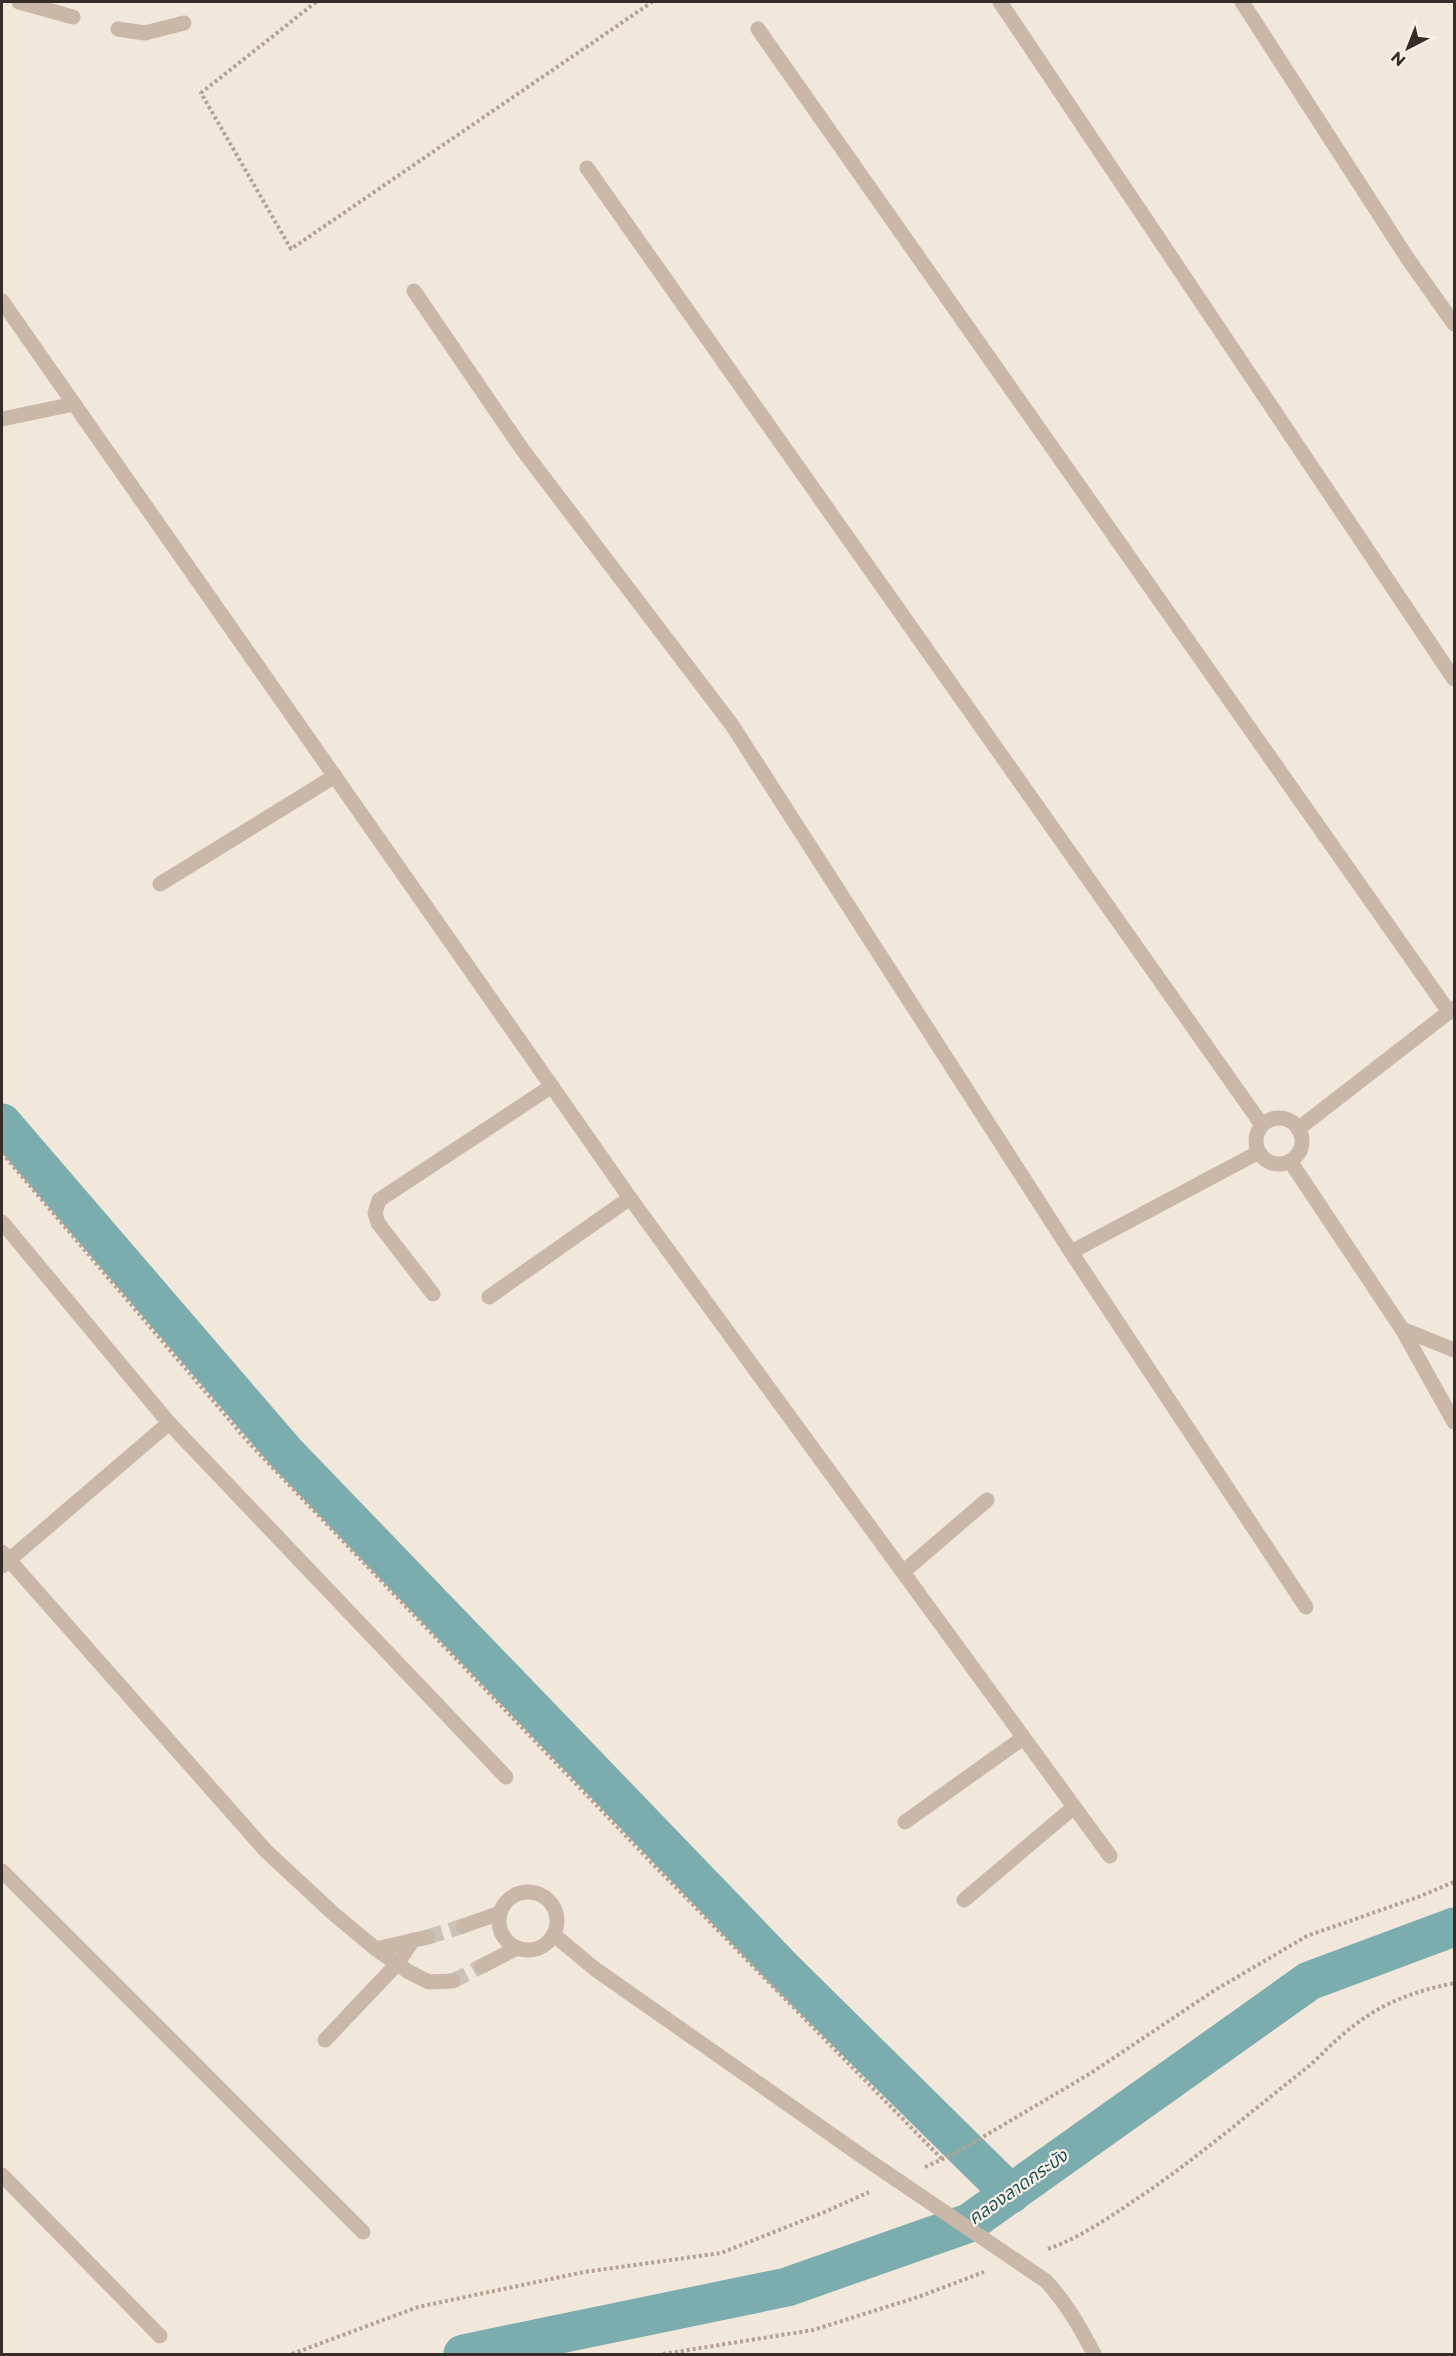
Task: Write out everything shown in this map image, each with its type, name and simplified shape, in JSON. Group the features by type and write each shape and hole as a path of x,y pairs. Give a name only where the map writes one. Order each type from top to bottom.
{"street":[{"path":"19,2 73,17"},
{"path":"1000,2 1455,680"},
{"path":"1242,2 1408,260 1455,324"},
{"path":"118,29 145,33 184,23"},
{"path":"758,29 1452,1010 1298,1130"},
{"path":"586,168 1262,1125"},
{"path":"414,291 522,449 732,725 1071,1252 1306,1607"},
{"path":"2,301 630,1198 1110,1856"},
{"path":"2,419 74,404"},
{"path":"160,884 335,776"},
{"path":"433,1294 378,1223 375,1213 379,1200 552,1086"},
{"path":"1274,1118 1288,1120 1298,1130 1302,1143 1296,1156 1290,1161 1276,1163 1263,1158 1256,1138 1262,1125 1274,1118"},
{"path":"1071,1252 1259,1152"},
{"path":"1290,1161 1402,1329 1455,1422"},
{"path":"489,1297 630,1198"},
{"path":"2,1222 169,1423 506,1777"},
{"path":"1402,1329 1455,1350"},
{"path":"169,1423 4,1560 267,1851 335,1914 397,1964 429,1982 453,1981"},
{"path":"903,1572 987,1500"},
{"path":"905,1822 1023,1738"},
{"path":"964,1900 1074,1807"},
{"path":"2,1871 363,2232"},
{"path":"532,1892 545,1897 554,1908 557,1921 554,1935 544,1945 531,1950 517,1948 506,1940 499,1926 500,1913 506,1900 518,1893 532,1892"},
{"path":"463,1926 500,1913"},
{"path":"554,1935 595,1969 869,2161 1046,2281 1063,2299 1094,2355"},
{"path":"325,2040 421,1938 376,1949"},
{"path":"482,1966 517,1948"},
{"path":"2,2175 160,2336"}],"path":[{"path":"316,2 201,93 291,249 652,2"},
{"path":"2,1153 249,1443 651,1862 942,2159"},
{"path":"1047,2249 1068,2242 1114,2215 1166,2179 1307,2067 1342,2035 1382,2007 1413,1992 1455,1983"},
{"path":"663,2355 813,2330 918,2297 993,2269"}],"waterway":[{"path":"2,1123 286,1453 786,1972 1011,2194"},
{"name":"คลองลาดกระบัง","path":"463,2354 787,2287 969,2223 1309,1981 1454,1927"}],"tunnel":[{"path":"428,1937 463,1926"},
{"path":"453,1981 482,1966"}]}
